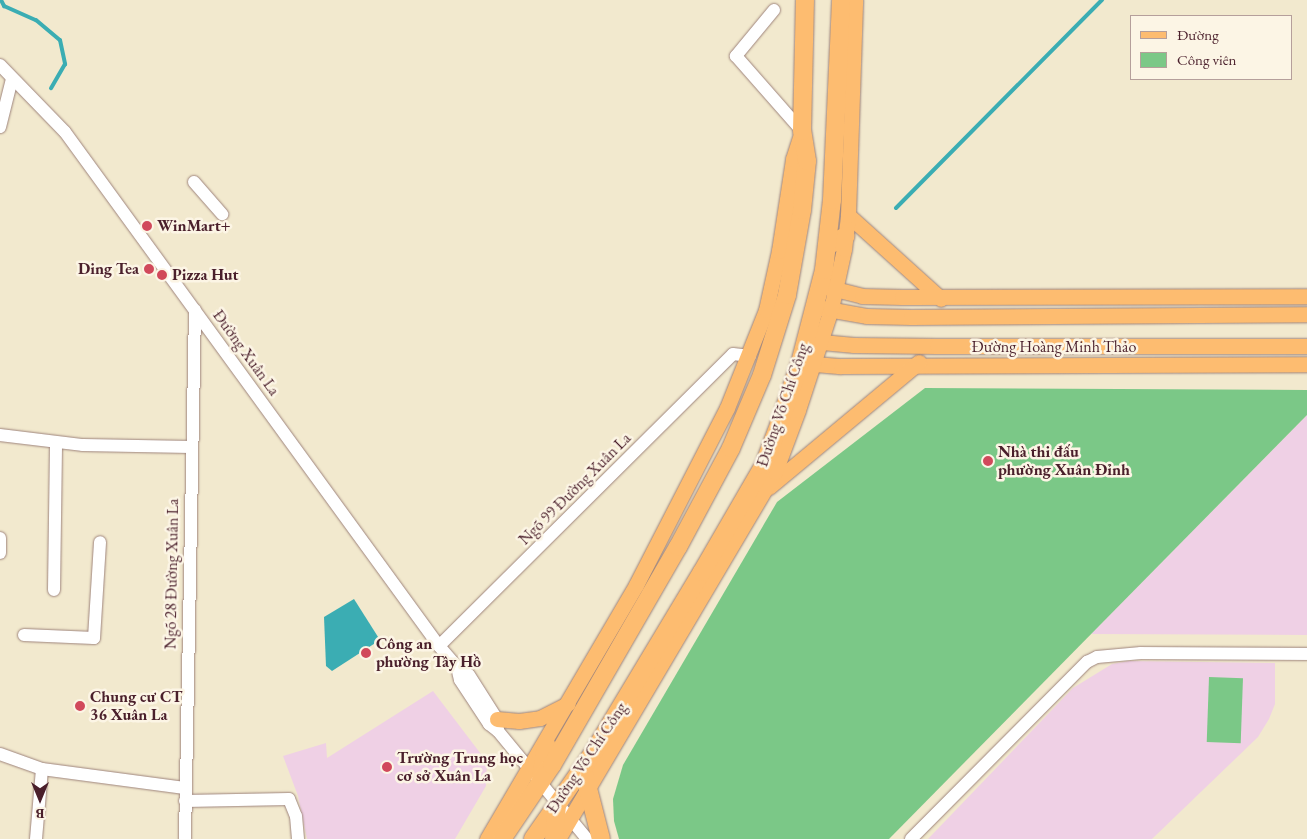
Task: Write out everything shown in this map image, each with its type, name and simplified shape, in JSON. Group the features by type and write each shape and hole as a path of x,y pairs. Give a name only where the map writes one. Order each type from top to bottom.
{"highway":[{"name":"Đường Võ Chí Công","path":"497,835 678,547 731,448 758,384 782,317 798,244 807,161 802,131 804,0"},
{"name":"Đường Võ Chí Công","path":"533,839 583,769 606,732 764,465 779,425 807,363 829,287 827,246 837,121 841,0"},
{"path":"827,246 846,236"},
{"path":"775,472 779,425"},
{"path":"606,732 624,724"},
{"path":"534,778 546,744"},
{"path":"583,769 601,839"},
{"path":"554,839 557,803"}],"main road":[{"name":"Đường Võ Chí Công","path":"829,287 846,236 848,215 854,0"},
{"name":"Đường Võ Chí Công","path":"546,744 696,472 750,356 766,310 779,252 793,159 802,131"},
{"path":"848,215 960,317"},
{"path":"829,287 862,296 1307,296"},
{"name":"Đường Hoàng Minh Thảo","path":"823,308 867,316 1307,314"},
{"name":"Đường Hoàng Minh Thảo","path":"814,341 937,346 1307,346"},
{"path":"764,491 937,346"},
{"name":"Đường Võ Chí Công","path":"558,839 624,724 775,472 807,363"},
{"name":"Đường Hoàng Minh Thảo","path":"807,363 915,365 1307,364"},
{"path":"498,725 540,718 568,704"}],"street":[{"path":"774,10 736,56 802,131"},
{"name":"Đường Xuân La","path":"0,65 65,132 439,646 457,667 469,675 498,725 534,778 587,839"},
{"path":"0,127 12,79"},
{"path":"194,182 222,214"},
{"name":"Ngõ 28 Đường Xuân La","path":"185,839 195,310"},
{"name":"Ngõ 99 Đường Xuân La","path":"439,646 733,354 750,356"},
{"path":"0,435 56,443 191,447"},
{"path":"54,590 56,443"},
{"path":"0,539 0,553"},
{"path":"24,635 94,638 97,630 100,542"},
{"path":"911,839 1087,662 1097,657 1140,653 1307,654"},
{"path":"0,754 42,769 185,794 288,799 296,816 298,839"},
{"path":"36,839 42,769"}],"shaded area":[{"path":"1307,415 1307,635 1091,634"},
{"path":"1129,661 1275,663 1275,704 1269,719 1258,737 1152,839 928,839 1073,688 1112,664"},
{"name":"Trường Trung học cơ sở Xuân La","path":"433,691 487,762 486,786 455,839 307,839 298,796 283,756 326,743 327,758"}],"green space":[{"path":"925,388 1307,390 1307,415 889,839 619,839 614,821 613,799 623,765 777,502"},
{"path":"1209,677 1243,678 1241,743 1207,742"}],"water":[{"path":"354,599 380,640 332,671 326,666 324,617"}],"waterway":[{"path":"1,0 4,6 36,20 60,40 65,64 51,88"},
{"path":"896,208 1102,0"}],"place":[{"name":"WinMart+","path":"147,226"},
{"name":"Ding Tea","path":"149,269"},
{"name":"Pizza Hut","path":"162,275"},
{"name":"Nhà thi đấu phường Xuân Đỉnh","path":"988,461"},
{"name":"Công an phường Tây Hồ","path":"366,653"},
{"name":"Chung cư CT 36 Xuân La","path":"80,706"},
{"name":"Trường Trung học cơ sở Xuân La","path":"387,767"}]}
